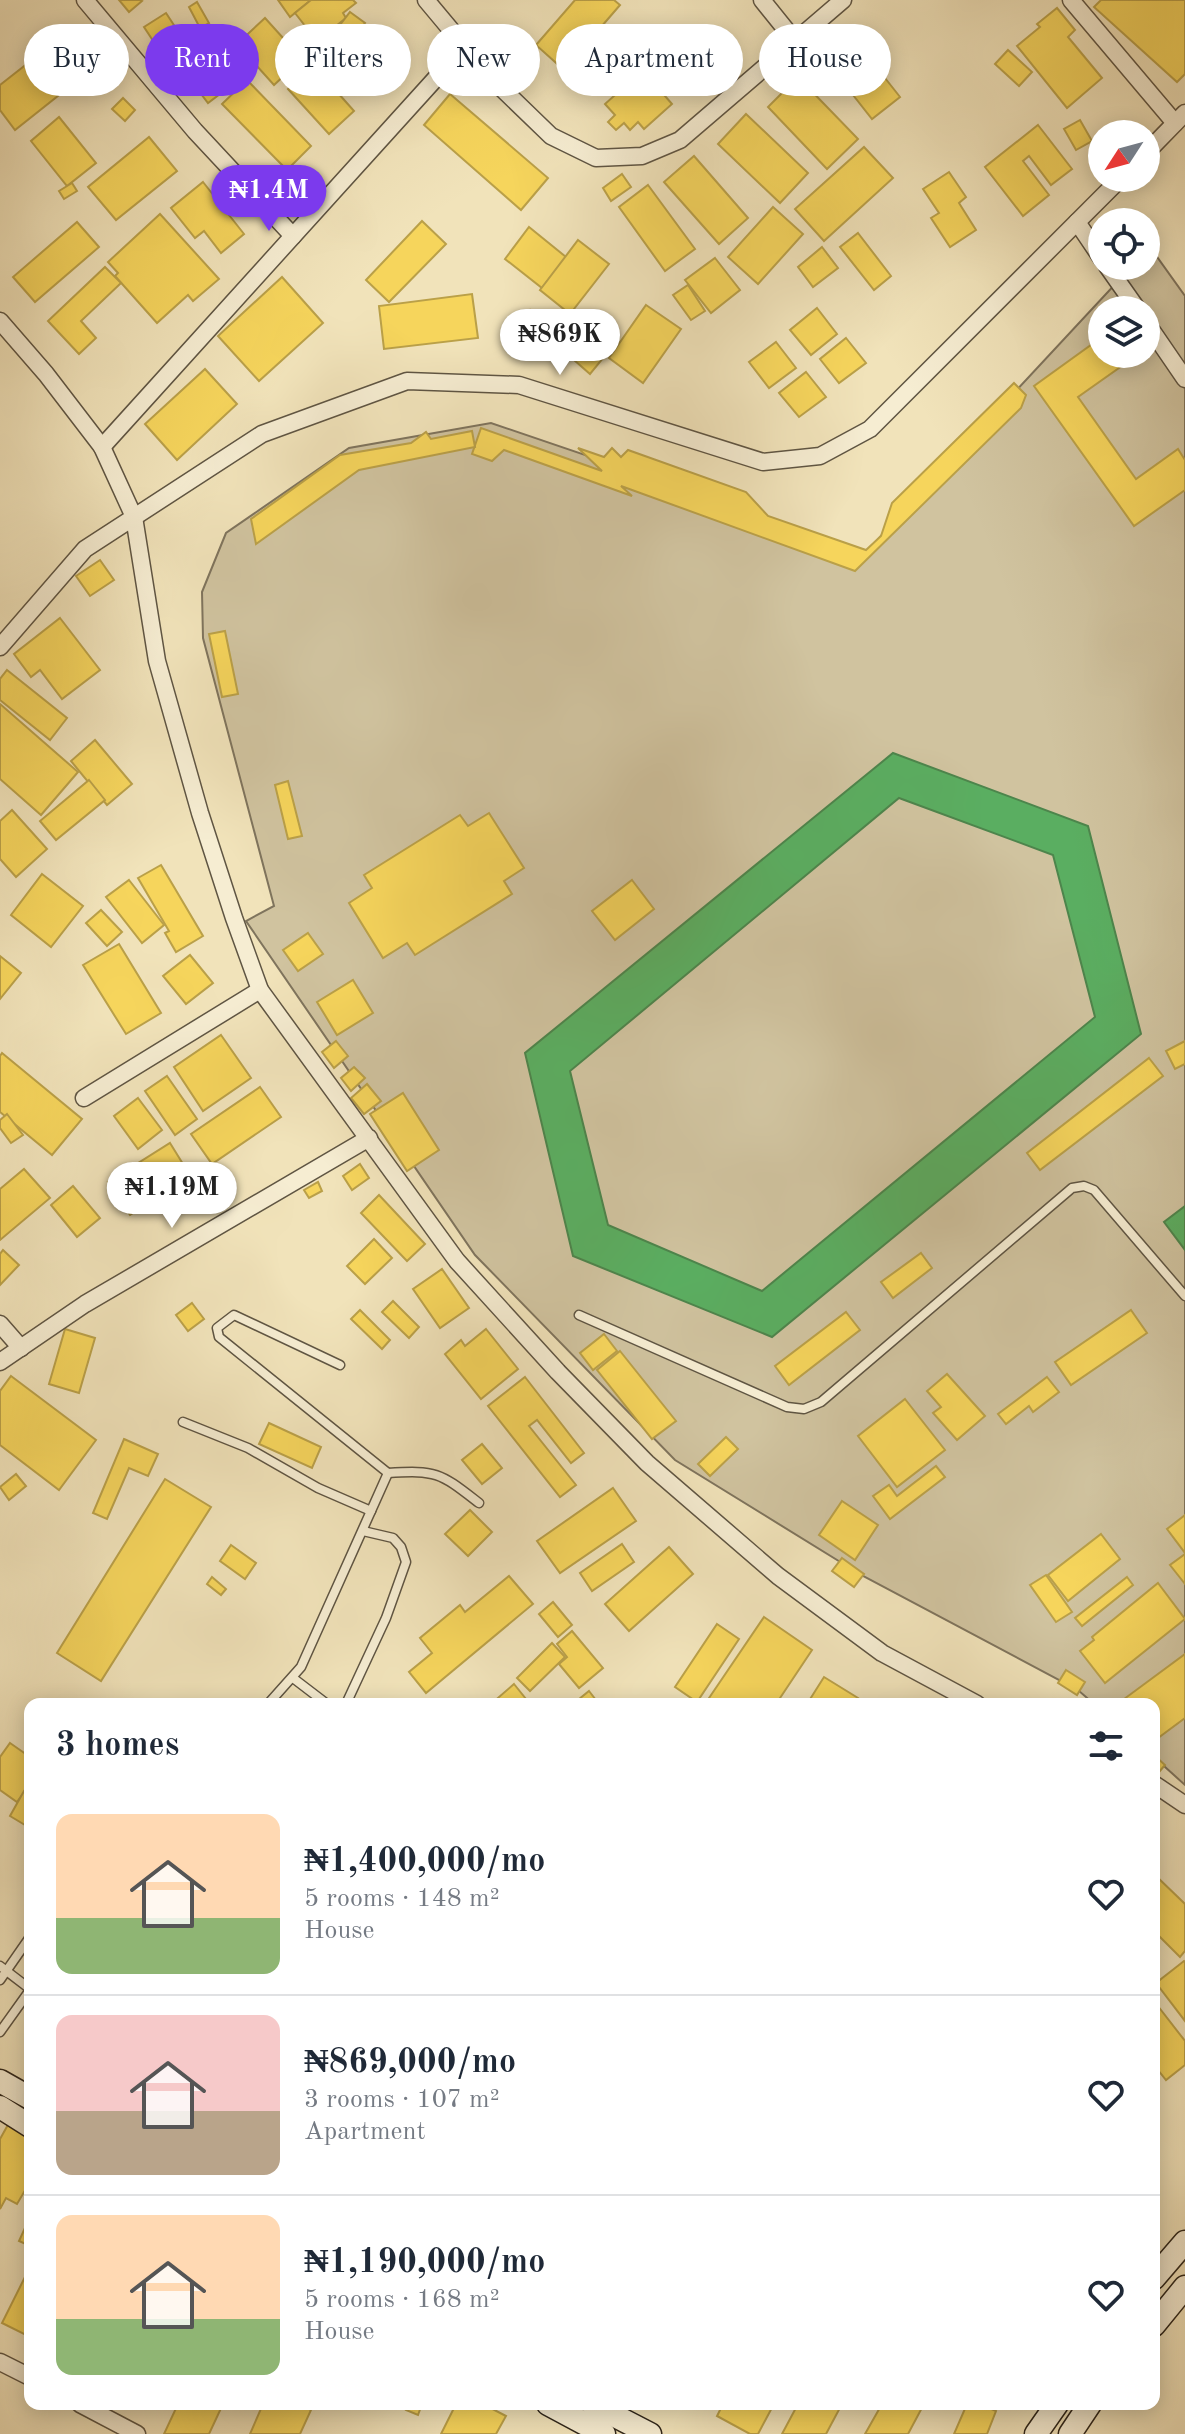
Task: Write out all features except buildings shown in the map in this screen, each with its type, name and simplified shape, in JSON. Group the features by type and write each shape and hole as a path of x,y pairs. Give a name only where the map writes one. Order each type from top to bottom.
{"main road":[{"path":"0,2081 24,2095"},
{"path":"0,2107 24,2122"},
{"path":"1160,2271 1185,2242"},
{"path":"1160,2318 1185,2287"},
{"path":"559,2410 604,2434"},
{"path":"604,2410 650,2434"},
{"path":"1036,2434 1053,2410"},
{"path":"1070,2434 1086,2410"}],"street":[{"path":"85,0 195,131 293,236"},
{"path":"426,0 446,24"},
{"path":"762,0 781,24"},
{"path":"815,24 843,0"},
{"path":"1071,0 1180,118 1160,139"},
{"path":"510,96 551,136 596,158 642,156 680,140 759,72"},
{"path":"102,447 427,88"},
{"path":"0,647 85,549 262,434 407,381 519,385 763,462 820,456 870,429 1107,192"},
{"path":"1077,222 1088,238"},
{"path":"0,321 102,447 134,517 157,661 200,813 260,990 457,1261 558,1372 647,1463 778,1576 882,1653 964,1698"},
{"path":"1160,342 1185,379"},
{"path":"84,1098 260,990"},
{"path":"0,1362 85,1304 369,1138"},
{"path":"0,1324 21,1348"},
{"path":"1160,1788 1185,1805"},
{"path":"0,2362 24,2374"},
{"path":"89,2410 116,2429 137,2434"}],"lane":[{"path":"579,1315 787,1407 804,1409 821,1402 1072,1188 1084,1186 1094,1190 1185,1296"},
{"path":"340,1365 234,1315 217,1328 219,1337 388,1473 420,1471 439,1475 479,1503"},
{"path":"183,1422 248,1448 318,1488 371,1511"},
{"path":"274,1698 301,1667 388,1473"},
{"path":"349,1698 386,1618 406,1562 401,1547 393,1538 363,1531"},
{"path":"293,1678 319,1698"},
{"path":"0,1980 4,1968 24,1944"},
{"path":"4,1968 24,1984"},
{"path":"0,2032 24,1998"}],"shaded area":[{"path":"1160,261 1185,296 1185,1785 1160,1762 1160,1698 1087,1698 1078,1690 863,1576 675,1460 475,1255 246,921 274,906 203,638 202,592 226,533 349,448 491,423 867,551 1088,313 1088,368 1160,368 1160,296 1104,296 1119,280 1160,280"}]}
